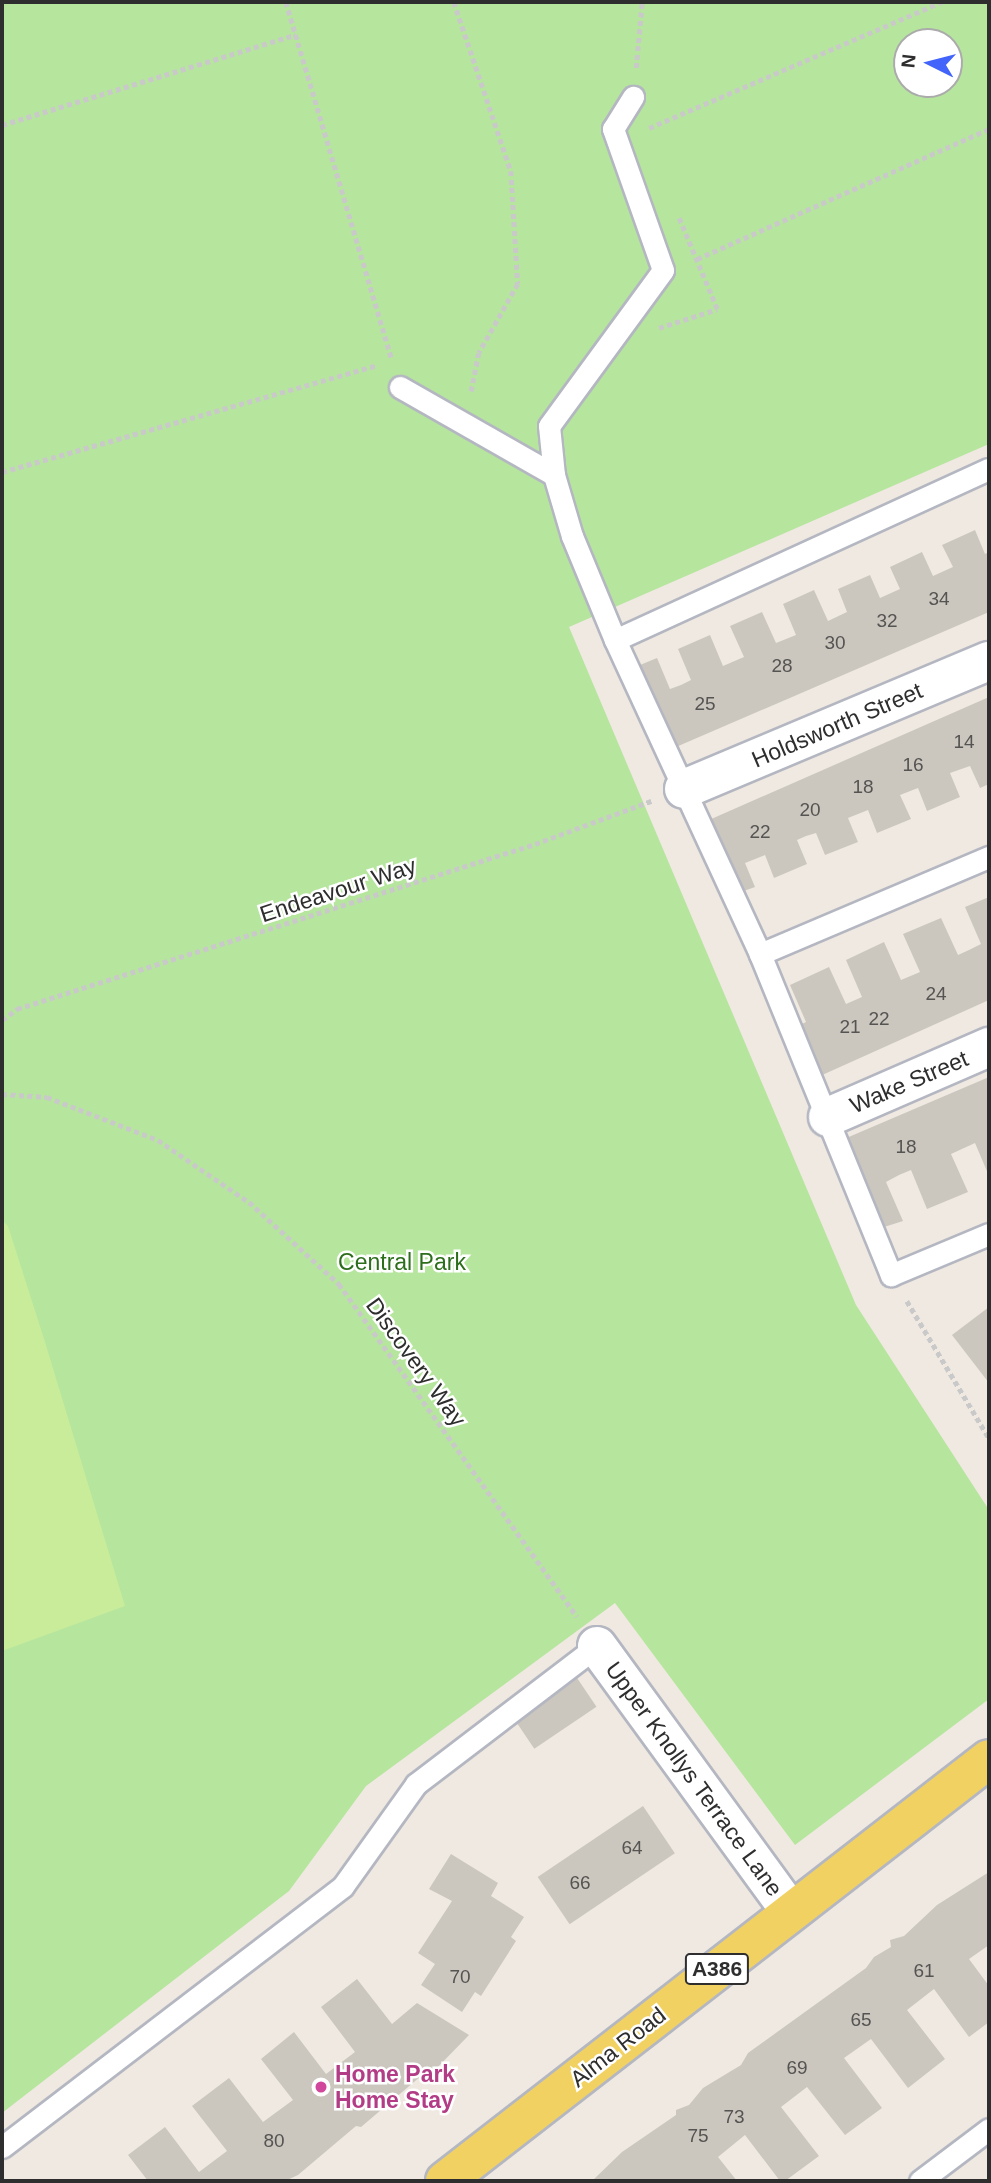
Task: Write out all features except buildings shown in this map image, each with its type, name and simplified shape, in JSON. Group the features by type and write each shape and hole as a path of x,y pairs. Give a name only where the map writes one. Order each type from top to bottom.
{"main road":[{"name":"Alma Road","path":"445,2181 989,1759"}],"street":[{"name":"Holdsworth Street","path":"684,789 989,662"},
{"name":"Wake Street","path":"828,1117 989,1047"},
{"name":"Upper Knollys Terrace Lane","path":"597,1646 791,1912"}],"lane":[{"path":"633,97 613,129 663,270 550,426 554,475 572,536 615,640 760,954 891,1275 989,1234"},
{"path":"400,387 465,428 554,475"},
{"path":"615,640 989,469"},
{"path":"760,954 989,856"},
{"path":"2,2147 343,1886 415,1784 597,1646"},
{"path":"920,2181 989,2129"}],"path":[{"path":"2,472 392,361 286,2"},
{"path":"454,2 511,171 518,284 479,353 465,428"},
{"path":"633,97 642,2"},
{"path":"641,131 942,2"},
{"path":"2,125 295,34"},
{"path":"697,259 989,129"},
{"path":"617,336 668,326 717,309 675,208"},
{"name":"Endeavour Way","path":"2,1020 17,1009 535,844 684,789"},
{"name":"Discovery Way","path":"2,1094 47,1097 158,1140 249,1202 329,1275 597,1646"},
{"path":"891,1275 989,1438"}],"green space":[{"name":"Central Park","path":"2,2 989,2 989,444 569,627 856,1305 989,1510 989,1699 795,1845 615,1603 366,1786 289,1891 2,2113"},
{"path":"2,1220 8,1226 45,1342 125,1606 2,1651"}],"place":[{"name":"Home Park Home Stay","path":"321,2087"}]}
